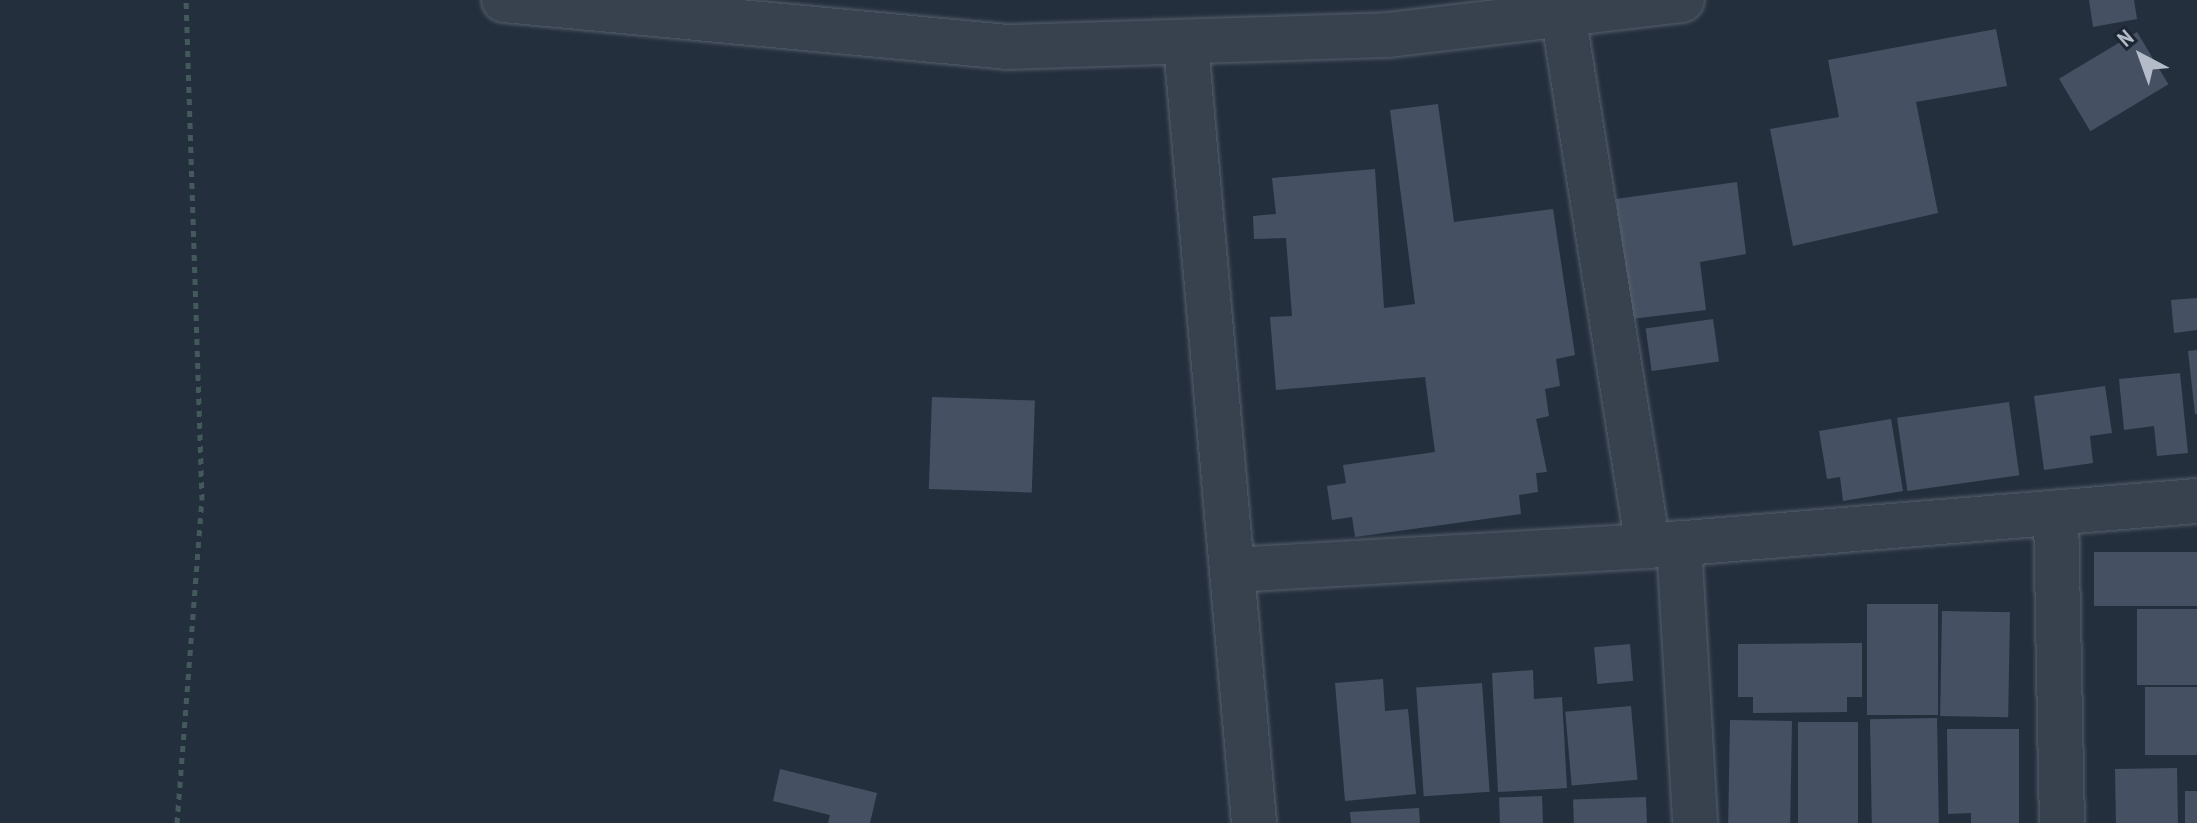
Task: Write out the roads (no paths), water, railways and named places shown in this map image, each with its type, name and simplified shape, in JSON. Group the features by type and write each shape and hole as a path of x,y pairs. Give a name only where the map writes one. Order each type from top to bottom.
{"street":[{"path":"504,0 1008,47 1186,45 1388,35 1682,0"},
{"path":"1563,14 1664,544 1695,823"},
{"path":"1186,45 1254,823"},
{"path":"1233,570 1664,544 2197,501"},
{"path":"2056,513 2062,823"}]}
